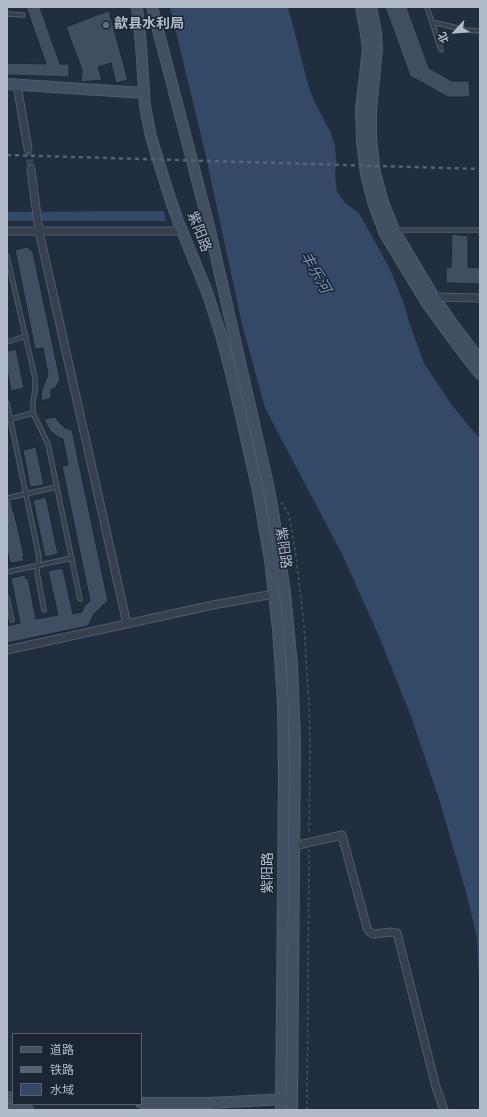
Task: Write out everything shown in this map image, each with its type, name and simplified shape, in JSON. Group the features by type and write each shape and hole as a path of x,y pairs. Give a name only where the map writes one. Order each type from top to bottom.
{"main road":[{"name":"紫阳路","path":"137,7 144,93 151,137 182,231 207,292 228,358 258,491 274,594 281,666 283,733 281,1110"},
{"name":"紫阳路","path":"152,7 209,226 268,483 285,593 292,665 295,741 292,1110"},
{"path":"361,7 368,49 361,109 362,140 366,175 374,205 385,234 426,302 480,374"},
{"path":"371,7 376,33 377,49 370,122 372,151 383,202 394,230 434,297 480,360"},
{"path":"12,84 144,93"},
{"path":"142,1103 210,1103 292,1099"},
{"path":"7,1109 28,1110"}],"street":[{"path":"12,84 28,149"},
{"path":"31,169 39,228 128,624"},
{"path":"7,231 39,228 182,231"},
{"path":"434,297 480,298"},
{"path":"7,650 213,605 274,594"},
{"path":"294,846 342,835 367,928 374,934 391,932 397,933 436,1087 444,1110"}],"lane":[{"path":"426,7 441,50"},
{"path":"7,14 23,15"},
{"path":"432,22 466,30 480,31"},
{"path":"394,230 480,230"},
{"path":"7,256 35,378 33,413 48,444 80,599"},
{"path":"7,342 26,336"},
{"path":"7,403 9,419 39,557 37,572 44,610"},
{"path":"9,419 33,413"},
{"path":"7,498 57,487"},
{"path":"7,572 72,558"},
{"path":"7,597 12,620"}],"water":[{"name":"丰乐河","path":"170,7 288,7 309,88 330,131 335,146 335,176 337,192 346,204 359,213 390,269 404,304 424,363 451,404 480,439 480,1001 477,937 466,892 440,802 411,716 378,634 342,554 265,408 242,324 205,152"},
{"path":"164,211 166,221 7,221 7,212"}],"building":[{"path":"26,7 40,7 60,64 69,64 69,77 7,75 7,63 46,64"},
{"path":"385,7 407,7 429,68 452,81 469,81 470,97 448,97 410,76"},
{"path":"109,11 128,80 116,83 111,63 98,67 102,80 81,82 82,70 66,27"},
{"path":"452,234 468,236 468,267 480,268 480,284 446,283 446,267 451,267"},
{"path":"27,247 33,252 60,379 55,389 51,389 51,398 41,401 42,389 48,375 43,348 35,349 15,250"},
{"path":"16,349 24,388 11,391 7,370 7,351"},
{"path":"56,417 65,428 72,430 108,601 94,614 88,626 7,643 7,626 20,623 11,578 25,575 26,579 28,578 36,619 58,615 48,571 61,568 63,569 73,614 82,612 84,607 90,601 62,466 68,465 63,439 50,431 44,419"},
{"path":"36,447 44,485 30,487 23,450"},
{"path":"46,497 58,554 45,557 33,500"},
{"path":"11,500 24,561 10,563 7,549 7,501"}],"tunnel":[{"path":"28,149 31,169"}],"railway":[{"path":"7,155 480,169"}],"place":[{"name":"歙县水利局","path":"106,25"}]}
